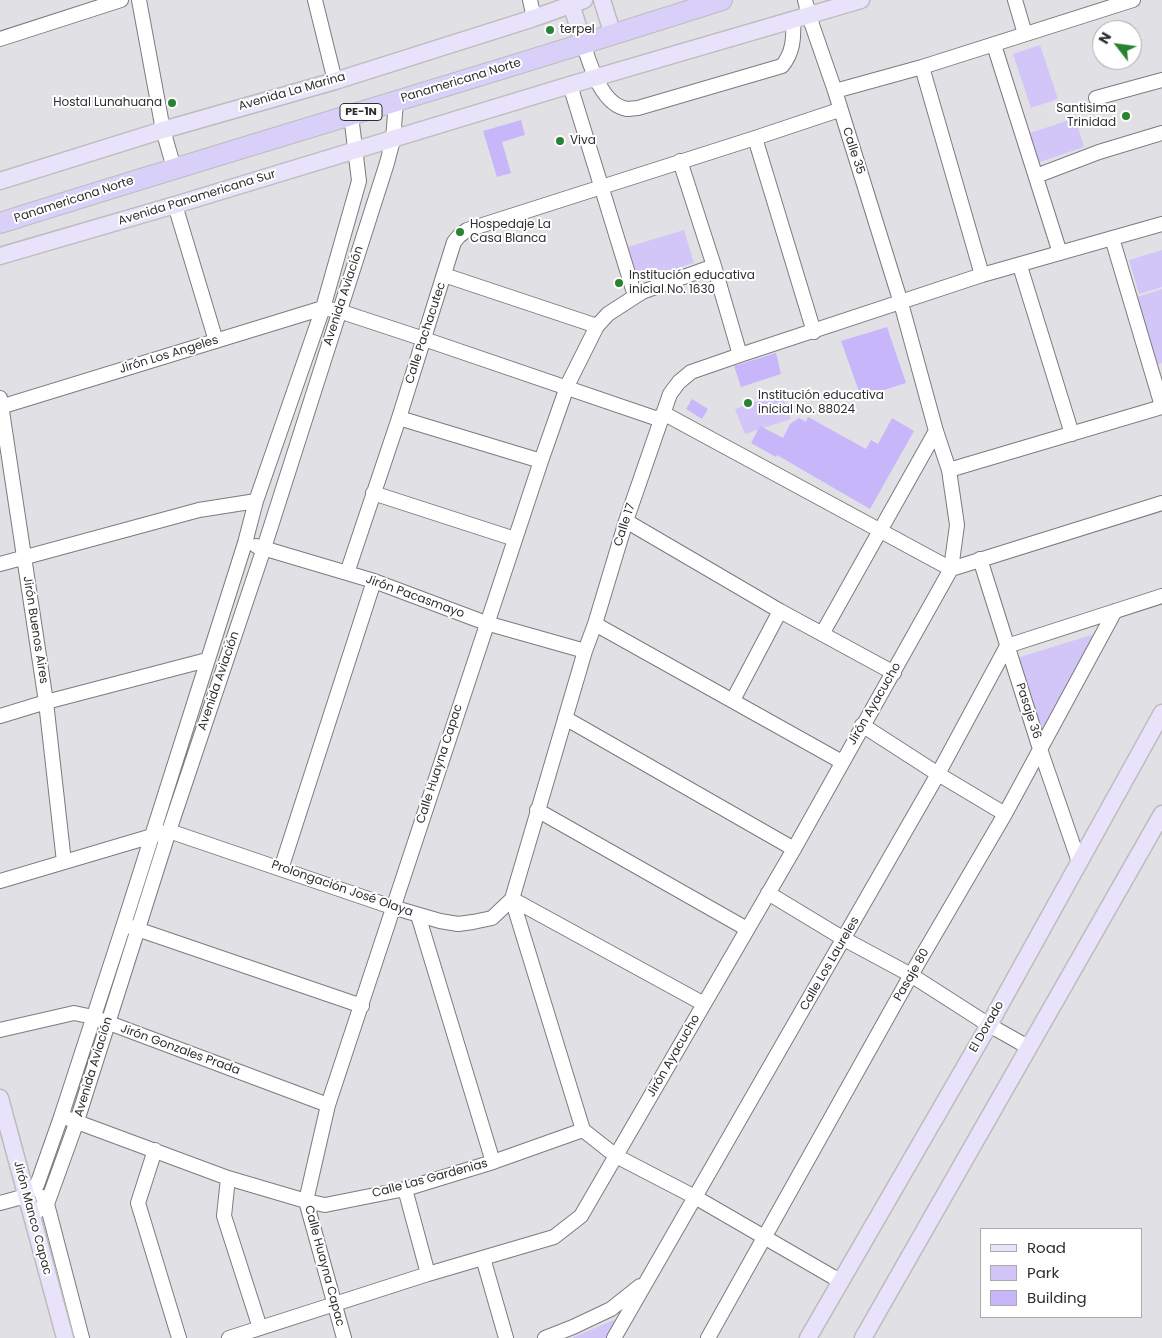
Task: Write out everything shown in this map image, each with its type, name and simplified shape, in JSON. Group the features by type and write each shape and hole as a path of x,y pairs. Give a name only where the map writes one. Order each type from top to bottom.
{"highway":[{"name":"Panamericana Norte","path":"0,223 722,0"}],"main road":[{"path":"602,0 613,35"},
{"name":"Avenida Panamericana Sur","path":"0,256 175,205 355,149 393,140 570,85 862,0"},
{"name":"Avenida La Marina","path":"0,181 162,130 335,81 534,18 575,2"},
{"path":"575,2 583,43"},
{"name":"El Dorado","path":"808,1338 989,1025 1162,713"},
{"path":"863,1338 1162,814"},
{"name":"Jirón Manco Capac","path":"0,1098 31,1190 32,1215 65,1338"}],"street":[{"path":"0,39 121,0"},
{"path":"139,0 162,130 174,168"},
{"path":"315,0 335,81"},
{"path":"530,0 534,18"},
{"name":"Calle 35","path":"805,0 801,19 835,91 839,110 900,302 936,431 949,470 957,525 951,569"},
{"path":"1014,0 1025,34"},
{"path":"835,91 922,67 1133,0"},
{"path":"583,43 594,78 612,102 626,109 638,108 782,66 787,60 801,19"},
{"path":"994,44 1060,253"},
{"path":"922,67 982,276"},
{"path":"1096,98 1162,80"},
{"path":"570,85 634,296"},
{"name":"Avenida Aviación","path":"47,1204 77,1121 169,831 264,548 387,163 393,140 396,101"},
{"name":"Calle Pachacutec","path":"347,573 399,418 454,242 459,236 467,230 839,110"},
{"name":"Avenida Aviación","path":"31,1190 61,1116 245,543 256,501 323,308 358,181 351,115"},
{"path":"1036,176 1100,152 1162,133"},
{"path":"755,138 814,332"},
{"path":"680,161 740,355"},
{"path":"175,205 216,341"},
{"name":"Calle 17","path":"512,899 537,810 626,521 670,394 679,382 691,372 900,302 982,276 1162,224"},
{"path":"949,470 1162,406 1156,368 1112,238"},
{"name":"Calle Huayna Capac","path":"344,1338 333,1304 306,1201 328,1105 541,461 567,388 597,326 608,314 634,296 714,266"},
{"path":"1020,266 1072,434"},
{"path":"444,275 597,326"},
{"name":"Jirón Los Angeles","path":"0,404 323,308 339,311 567,388 662,416 951,569"},
{"name":"Jirón Buenos Aires","path":"0,404 46,702 64,862"},
{"path":"399,418 541,461"},
{"path":"822,634 936,431"},
{"path":"373,493 515,539"},
{"path":"0,564 199,510 256,501"},
{"path":"951,569 1162,502"},
{"path":"626,521 780,611 894,673"},
{"name":"Jirón Pacasmayo","path":"245,543 374,581 486,623 585,651"},
{"name":"Pasaje 36","path":"980,559 1040,749 1079,862"},
{"name":"Jirón Ayacucho","path":"229,1338 428,1274 554,1237 581,1216 794,849 951,569"},
{"path":"281,868 374,581"},
{"path":"1007,646 1162,596"},
{"name":"Pasaje 80","path":"708,1338 911,975 1005,814 1115,610"},
{"path":"734,700 780,611"},
{"path":"595,624 842,762"},
{"name":"Calle Los Laureles","path":"614,1338 938,774 1007,646"},
{"path":"0,716 46,702 207,660"},
{"path":"566,718 794,849"},
{"path":"862,726 1005,814"},
{"path":"537,810 747,929"},
{"path":"0,881 169,831"},
{"name":"Prolongación José Olaya","path":"169,831 392,907 458,924 492,918 512,899"},
{"path":"768,893 844,939 911,975 989,1025 1028,1047"},
{"path":"512,899 704,1004"},
{"path":"512,899 583,1130 616,1156 695,1197 840,1281"},
{"path":"418,915 493,1162"},
{"path":"124,924 362,1006"},
{"name":"Jirón Gonzales Prada","path":"0,1030 74,1013 93,1018 328,1105"},
{"name":"Calle Las Gardenias","path":"61,1116 228,1178 325,1205 405,1189 493,1162 583,1130"},
{"path":"155,1150 138,1203 179,1338"},
{"path":"228,1178 224,1216 260,1328"},
{"path":"405,1189 428,1274"},
{"path":"0,1203 31,1190 47,1204 82,1338"},
{"path":"32,1215 47,1204"},
{"path":"483,1258 506,1338"},
{"name":"Calle Los Laureles","path":"545,1338 611,1309 647,1280"}],"green space":[{"path":"1040,45 1058,99 1031,108 1013,54"},
{"path":"1075,118 1084,147 1034,164 1024,135"},
{"path":"684,230 694,263 634,281 624,248"},
{"path":"1162,250 1162,287 1139,294 1129,260"},
{"path":"1162,289 1162,363 1151,367 1131,299"},
{"path":"781,393 791,419 745,434 735,409"},
{"path":"1101,632 1041,732 1017,658"},
{"path":"614,1320 618,1324 610,1338 571,1338"}],"building":[{"path":"521,120 525,135 502,142 511,173 497,177 483,131"},
{"path":"887,327 906,383 861,397 841,341"},
{"path":"776,353 781,374 741,387 734,366"},
{"path":"692,399 708,409 702,419 686,409"},
{"path":"808,417 866,449 871,440 878,444 892,418 914,431 870,509 777,455 776,457 751,443 760,426 783,438 790,424 799,418 806,422"}],"place":[{"name":"terpel","path":"550,30"},
{"name":"Hostal Lunahuana","path":"172,103"},
{"name":"Santisima Trinidad","path":"1126,116"},
{"name":"Viva","path":"560,141"},
{"name":"Hospedaje La Casa Blanca","path":"460,232"},
{"name":"Institución educativa inicial No. 1630","path":"619,283"},
{"name":"Institución educativa inicial No. 88024","path":"748,403"}]}
